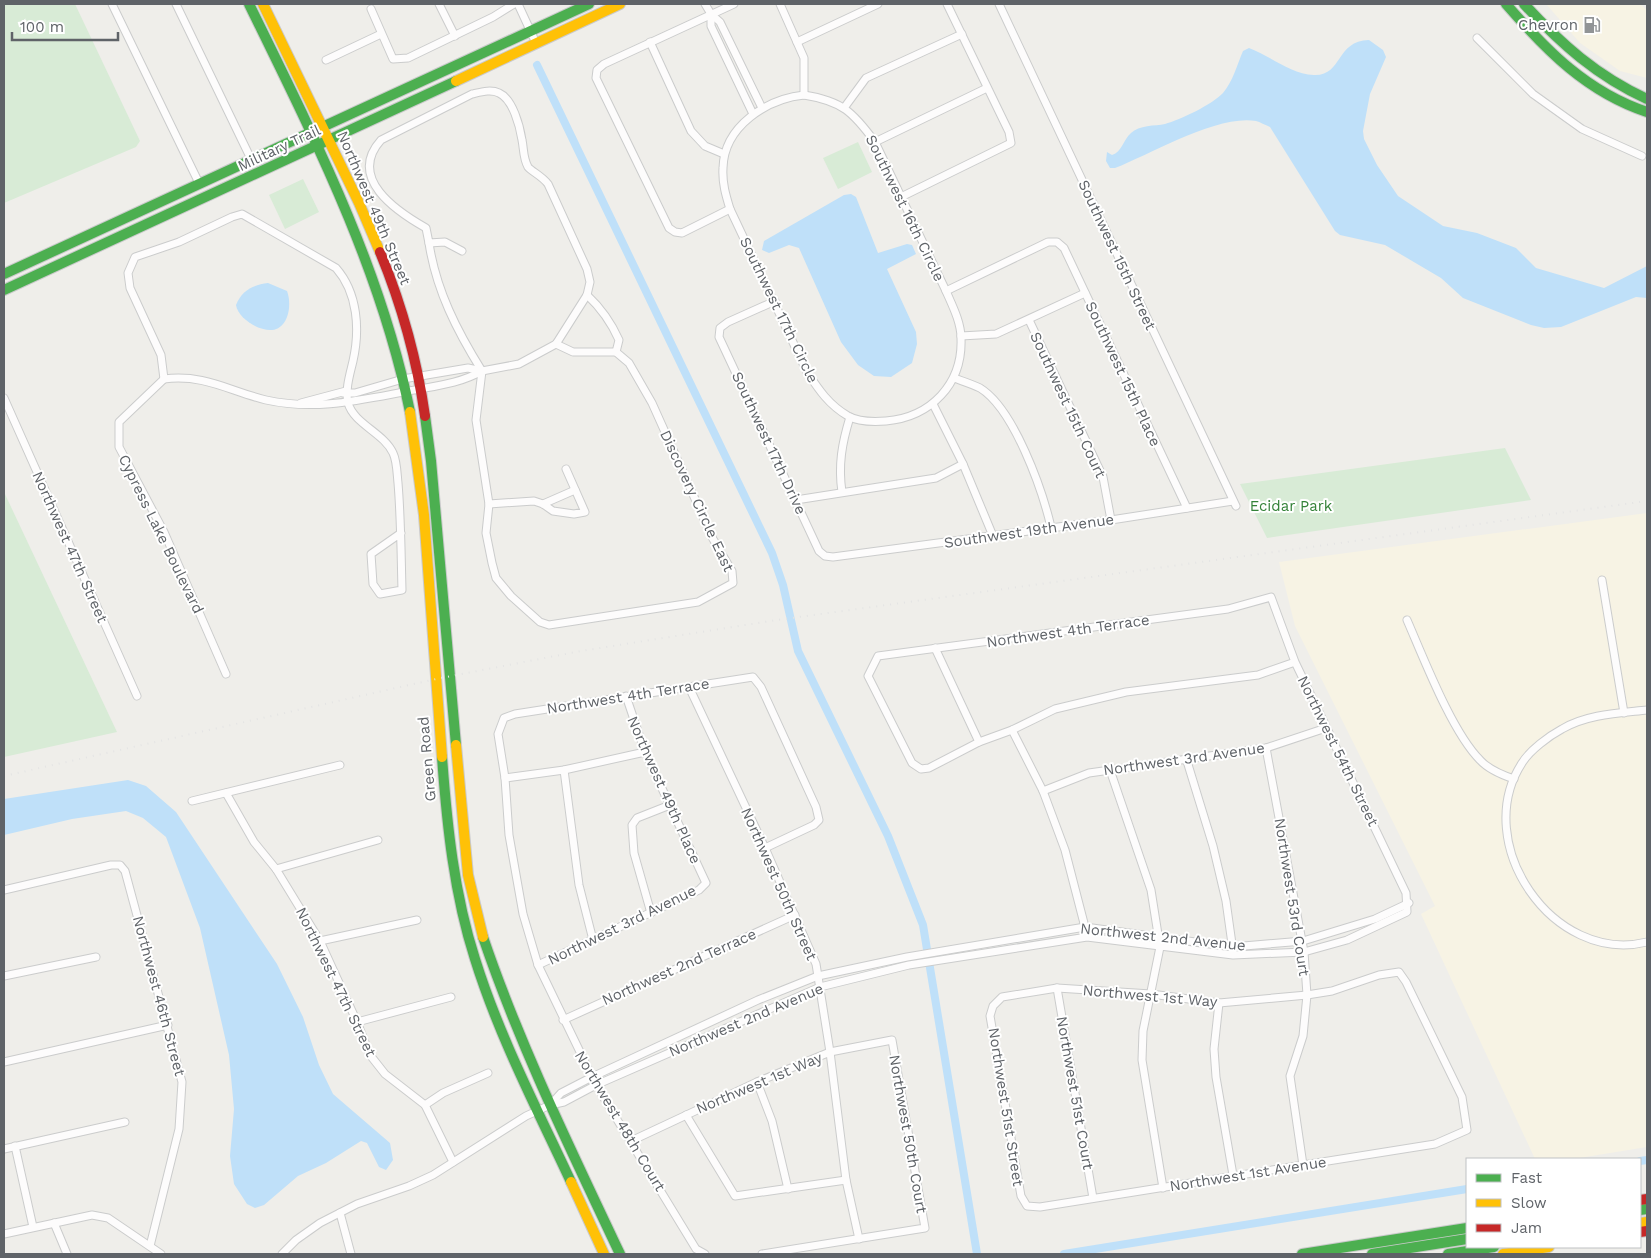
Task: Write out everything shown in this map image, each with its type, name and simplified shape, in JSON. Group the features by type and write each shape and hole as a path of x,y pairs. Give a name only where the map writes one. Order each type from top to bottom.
{"main road":[{"name":"Northwest 49th Street","path":"249,4 311,131 316,147 372,272 393,338 406,392"},
{"name":"Northwest 49th Street","path":"263,4 323,126 386,267 421,389"},
{"name":"Military Trail","path":"4,274 589,4"},
{"name":"Military Trail","path":"4,290 329,141 620,4"},
{"path":"1506,4 1539,42 1577,76 1607,96 1647,112"},
{"path":"1524,4 1572,55 1586,67 1614,84 1647,99"},
{"path":"20,267 26,280"},
{"name":"Green Road","path":"421,389 431,462 468,875 482,936 501,992 550,1105 620,1254"},
{"name":"Green Road","path":"406,392 415,441 423,514 445,795 454,875 469,940 487,996 604,1254"},
{"path":"1302,1254 1466,1228"},
{"path":"1372,1254 1466,1239"},
{"path":"1448,1254 1487,1248"},
{"path":"1503,1254 1542,1248"}],"street":[{"path":"112,4 198,183"},
{"path":"176,4 251,159"},
{"path":"439,4 455,36"},
{"path":"371,10 393,59 408,58 455,36 514,4"},
{"path":"518,4 536,43"},
{"path":"705,4 711,14 720,22 762,108"},
{"path":"730,209 682,233 675,232 669,228 596,78 597,70 604,64 734,4"},
{"path":"780,4 804,58 804,95"},
{"path":"797,42 878,4"},
{"path":"901,198 1011,143 1009,132 947,4"},
{"name":"Southwest 15th Street","path":"998,4 1234,503"},
{"path":"650,42 692,131 705,146 724,154 742,125 753,114 711,26 711,14"},
{"path":"326,60 381,34"},
{"path":"844,108 866,78 962,34"},
{"path":"1477,38 1533,94 1582,129 1642,156"},
{"path":"875,142 987,88"},
{"path":"400,533 371,554 373,584 380,594 402,590 400,533 394,454 386,442 360,421 348,403 346,392 357,344 357,319 345,278 336,268 242,214 232,216 179,242 135,256 128,273 130,288 161,355 164,380 182,377 200,379 266,400 296,404 348,403 465,380 482,371 519,364 556,344 587,295 590,282 587,269 548,184 541,175 529,168 523,155 522,140 515,116 506,98 498,92 486,91 457,101 380,140 373,149 369,162 374,181 383,198 398,211 426,228 442,296 452,320 482,371"},
{"name":"Southwest 16th Circle","path":"753,114 786,97 804,95 829,99 844,108 862,124 875,142 946,291 961,336 960,356 954,378 933,404"},
{"name":"Southwest 17th Circle","path":"724,154 724,190 730,209 807,372 821,394 850,417 872,422 888,421 921,413 933,404"},
{"path":"430,243 445,242 462,251"},
{"name":"Southwest 15th Place","path":"946,291 1048,242 1057,242 1064,248 1187,508"},
{"path":"961,336 996,334 1085,293"},
{"path":"556,344 573,352 616,352 619,340 612,325 603,310 587,295"},
{"name":"Southwest 17th Drive","path":"775,301 728,322 720,328 719,337 820,551 825,556"},
{"name":"Southwest 15th Court","path":"1029,320 1103,477 1111,520"},
{"name":"Discovery Circle East","path":"482,371 476,420 489,504 486,533 496,578 525,610 540,622 549,626 698,602 733,583 732,571 713,539 652,403 628,363 616,352"},
{"path":"296,404 403,379 468,368 482,371"},
{"path":"954,378 980,388 999,406 1012,426 1044,496 1051,527"},
{"name":"Cypress Lake Boulevard","path":"164,380 119,422 119,447 164,532 226,674"},
{"name":"Northwest 47th Street","path":"4,398 137,696"},
{"path":"933,404 963,464 993,536"},
{"path":"842,492 839,472 840,451 850,417"},
{"path":"796,500 936,478 963,464"},
{"path":"489,504 534,501 543,504 553,512 574,514 585,512 566,469"},
{"path":"543,504 576,490"},
{"name":"Southwest 19th Avenue","path":"825,556 833,557 1234,503"},
{"path":"1602,580 1624,713"},
{"name":"Northwest 4th Terrace","path":"980,742 929,768 921,769 912,763 868,676 878,656 1228,609 1271,597"},
{"name":"Northwest 54th Street","path":"1271,597 1295,662 1406,893 1408,902"},
{"path":"1406,620 1455,724 1474,753 1482,762 1498,773 1514,779"},
{"path":"935,648 980,742 1012,730 1055,709 1126,692 1258,675 1295,662"},
{"name":"Northwest 4th Terrace","path":"504,718 515,714 753,677 761,687 773,713 816,807 819,820 814,825 765,848"},
{"name":"Northwest 50th Street","path":"689,687 765,848 816,964 830,1052 846,1180 859,1239"},
{"name":"Northwest 49th Place","path":"626,696 646,752 706,883"},
{"path":"1647,710 1595,717 1563,728 1542,743 1522,762 1514,779 1505,813 1510,844 1520,876 1535,899 1556,921 1579,936 1606,944 1633,945 1647,942"},
{"name":"Northwest 48th Court","path":"504,718 498,734 505,778 508,835 523,914 538,965 596,1085 696,1249 705,1254"},
{"name":"Northwest 3rd Avenue","path":"1043,791 1089,773 1266,748 1326,728"},
{"path":"1012,730 1043,791 1065,850 1087,937"},
{"name":"Northwest 53rd Court","path":"1266,748 1304,952 1307,996 1303,1036 1290,1076 1303,1164"},
{"path":"505,778 564,770 646,752"},
{"path":"1186,758 1215,855 1226,901 1233,951"},
{"path":"192,800 340,765"},
{"path":"564,770 579,885 593,940"},
{"path":"1110,770 1151,890 1160,947 1143,1031 1142,1060 1163,1188"},
{"name":"Northwest 47th Street","path":"226,793 254,842 276,869 320,941 370,1055 385,1074 426,1105 453,1162"},
{"path":"651,913 634,853 632,825 637,818 670,805"},
{"path":"276,869 378,840"},
{"name":"Northwest 46th Street","path":"4,890 112,865 120,865 125,871 182,1082 182,1107 179,1129 150,1246"},
{"name":"Northwest 3rd Avenue","path":"538,965 699,890 706,883"},
{"name":"Northwest 2nd Avenue","path":"550,1105 560,1092 758,1000 818,976 942,950 1085,927 1158,936 1233,951 1302,941 1375,919 1408,902"},
{"name":"Northwest 2nd Avenue","path":"550,1105 564,1102 596,1085 820,987 915,964 1087,937 1160,947 1304,952 1347,940 1407,912 1408,902"},
{"name":"Northwest 2nd Terrace","path":"563,1020 795,915"},
{"path":"320,941 417,920"},
{"path":"4,976 96,956"},
{"name":"Northwest 1st Way","path":"993,1006 1002,997 1057,988 1151,994 1219,1003 1307,996 1332,991 1379,975 1399,972 1406,982 1462,1097 1467,1130"},
{"name":"Northwest 51st Court","path":"1057,988 1093,1198"},
{"path":"357,1022 451,997"},
{"path":"1219,1003 1214,1049 1216,1077 1233,1175"},
{"name":"Northwest 51st Street","path":"993,1006 990,1016 1020,1196 1028,1206"},
{"path":"4,1062 168,1025"},
{"name":"Northwest 1st Way","path":"631,1141 757,1082 830,1052 892,1040"},
{"name":"Northwest 50th Court","path":"859,1239 925,1228 892,1040"},
{"path":"426,1105 443,1092 488,1073"},
{"path":"757,1082 772,1121 788,1189"},
{"path":"282,1254 296,1240 340,1213 358,1204 409,1186 453,1162 493,1135 550,1105"},
{"path":"686,1115 735,1196 846,1180"},
{"path":"4,1149 125,1122"},
{"name":"Northwest 1st Avenue","path":"1028,1206 1040,1207 1435,1144 1467,1130"},
{"path":"15,1146 33,1227"},
{"path":"340,1213 351,1254"},
{"path":"4,1234 92,1216 108,1218 161,1254"},
{"path":"54,1223 68,1254"},
{"path":"762,1254 859,1239"}],"shaded area":[{"path":"1546,4 1640,4 1647,10 1647,78 1620,71 1580,43"},
{"path":"1647,513 1647,1147 1579,1158 1535,1158 1421,914 1435,906 1295,626 1279,562"}],"green space":[{"path":"4,4 75,4 140,141 136,147 4,203"},
{"path":"858,142 872,172 838,189 823,158"},
{"path":"303,179 319,212 285,229 269,195"},
{"name":"Ecidar Park","path":"1505,448 1531,500 1267,538 1240,484"},
{"path":"4,492 117,732 4,757"}],"water":[{"path":"1369,40 1383,50 1386,57 1370,94 1363,131 1364,139 1377,165 1398,196 1443,226 1477,233 1516,248 1536,268 1604,288 1647,266 1647,298 1636,297 1561,327 1544,328 1531,325 1463,298 1441,278 1385,245 1340,235 1335,231 1270,127 1256,121 1241,120 1204,129 1115,168 1110,168 1106,161 1107,152 1112,155 1120,149 1134,130 1165,124 1179,119 1204,107 1218,97 1230,83 1243,51 1249,48 1289,68 1314,75 1323,74 1330,70 1350,46"},
{"path":"851,194 856,197 878,253 907,244 912,245 916,254 887,269 916,332 917,344 912,363 891,377 874,376 858,365 841,342 799,248 789,245 769,253 762,250 764,241 844,195"},
{"path":"268,283 287,291 289,302 286,320 278,328 272,330 267,330 250,323 240,315 236,305 241,296 249,289"},
{"path":"128,780 146,786 176,812 277,964 303,1017 319,1065 333,1094 390,1143 393,1160 386,1170 379,1167 367,1143 361,1141 326,1163 298,1176 264,1205 255,1208 247,1204 234,1184 230,1156 234,1109 229,1055 200,928 166,837 143,818 126,811 72,819 4,835 4,799"}],"waterway":[{"path":"537,65 772,553 783,585 798,651 888,836 923,925 977,1254"},
{"path":"1641,1161 1647,1160"},
{"path":"1064,1254 1466,1189"}],"railway":[{"path":"4,776 436,679 581,651 777,620 1647,501"}],"traffic: fast":[{"path":"249,4 343,203 382,306 410,412"},
{"path":"4,274 589,4"},
{"path":"1506,4 1537,38 1569,68 1605,93 1625,104 1647,112"},
{"path":"1524,4 1566,46 1581,58 1612,80 1647,99"},
{"path":"4,290 456,81"},
{"path":"425,416 431,461 456,745"},
{"path":"442,757 452,859 462,910 475,959 507,1044 571,1182"},
{"path":"483,937 497,978 530,1058 620,1254"},
{"path":"1641,1210 1647,1209"},
{"path":"1302,1254 1466,1228"},
{"path":"1372,1254 1466,1239"},
{"path":"1448,1254 1487,1248"}],"traffic: slow":[{"path":"263,4 359,203 380,252"},
{"path":"456,81 620,4"},
{"path":"410,412 424,515 442,757"},
{"path":"456,745 468,875 483,937"},
{"path":"571,1182 604,1254"},
{"path":"1641,1223 1647,1222"},
{"path":"1503,1254 1542,1248"}],"traffic: jam":[{"path":"380,252 395,291 407,332 418,374 425,416"},
{"path":"1641,1200 1647,1199"},
{"path":"1641,1232 1647,1231"}],"place":[{"name":"Chevron","path":"1592,25"}]}
